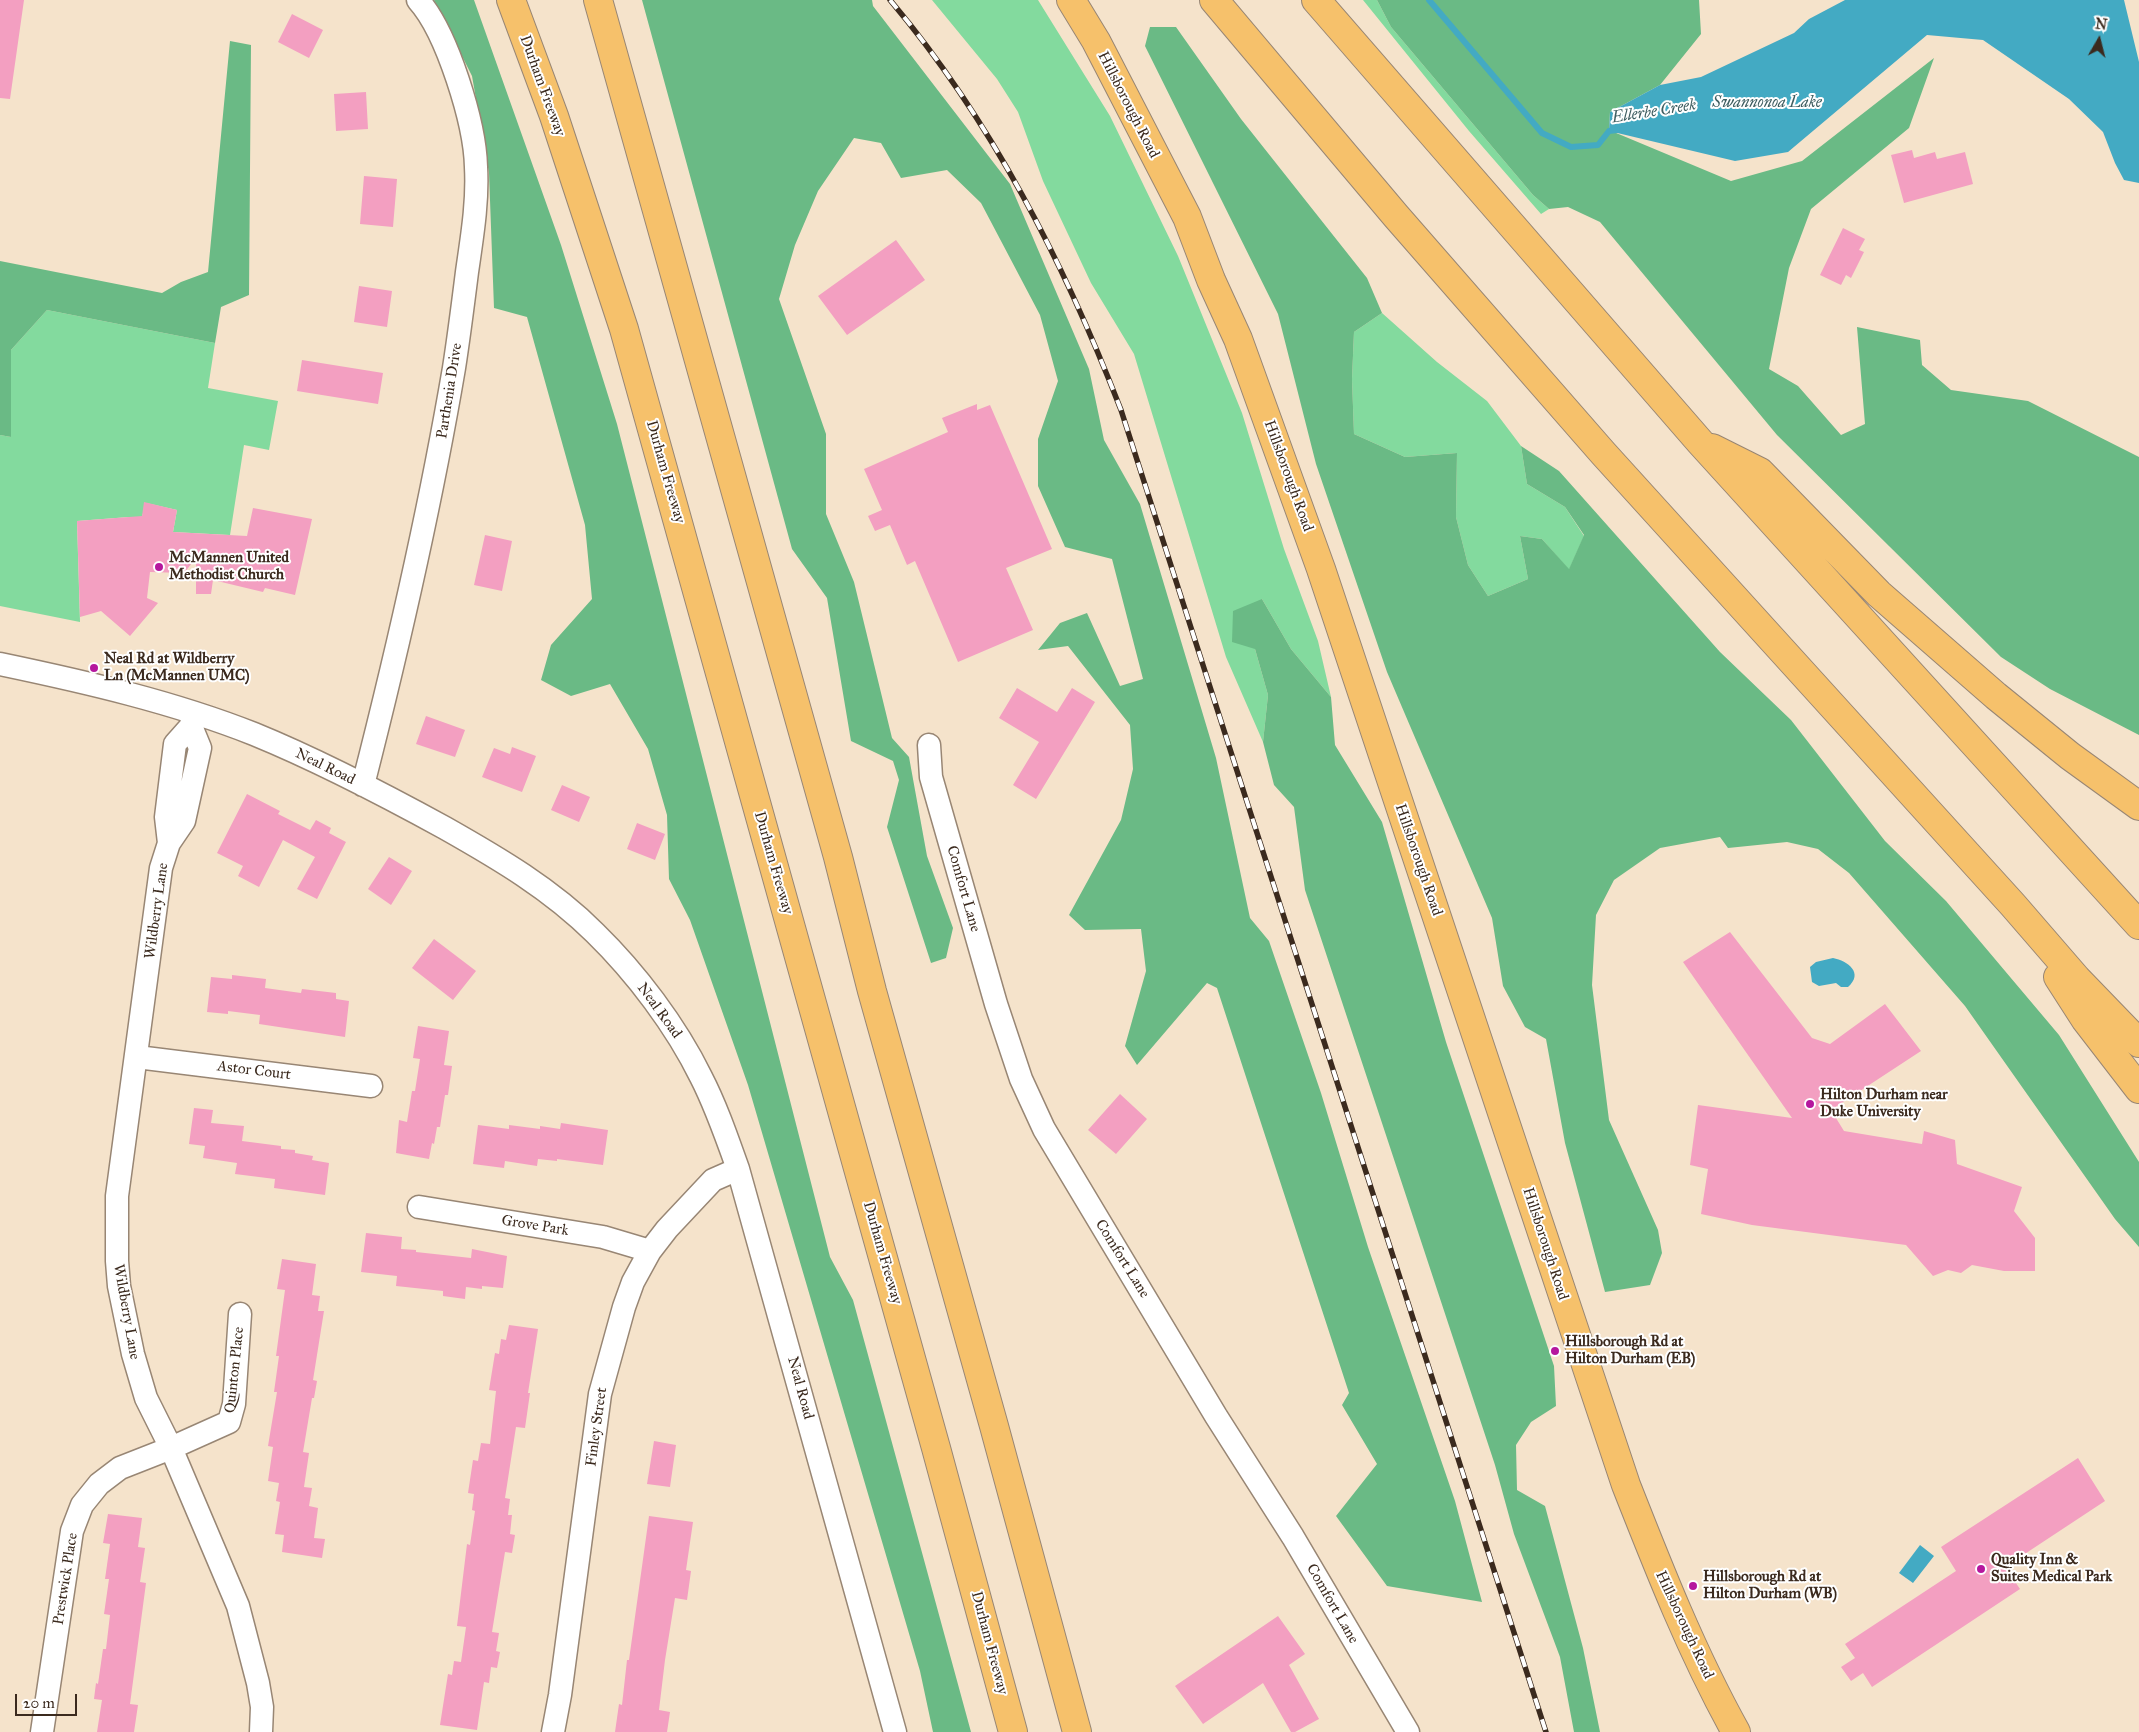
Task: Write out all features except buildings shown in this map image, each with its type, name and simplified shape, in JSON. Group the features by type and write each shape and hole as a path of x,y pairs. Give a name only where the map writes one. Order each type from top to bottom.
{"main road":[{"name":"Durham Freeway","path":"511,0 554,116 624,329 936,1448 1013,1732"},
{"path":"598,0 835,847 872,991 992,1417 1077,1732"},
{"name":"Hillsborough Road","path":"1071,0 1096,41 1187,217 1211,280 1238,339 1321,569 1626,1485 1653,1557 1684,1629 1736,1732"},
{"path":"1214,0 1390,208 1603,453 2077,979 2139,1043"},
{"path":"1316,0 1700,442 1807,562 2139,925"},
{"path":"1700,442 1760,472 1879,594 1996,696 2070,756 2139,806"},
{"path":"2013,906 2085,1019 2139,1089"}],"street":[{"name":"Parthenia Drive","path":"363,785 389,682 440,452 460,332 476,192 476,164 472,132 466,107 436,29 425,8 418,0"},
{"name":"Neal Road","path":"0,664 93,685 192,719 254,734 323,764 398,802 502,860 562,903 596,933 626,965 682,1044 708,1092 738,1169 895,1732"},
{"name":"Wildberry Lane","path":"192,719 175,744 166,817 169,843 162,868 117,1196 117,1261 119,1286 138,1373 146,1398 171,1448 238,1606 258,1683 262,1707 261,1732"},
{"name":"Comfort Lane","path":"929,745 931,777 996,1004 1021,1079 1044,1129 1216,1416 1293,1537 1408,1732"},
{"name":"Astor Court","path":"137,1057 371,1086"},
{"name":"Finley Street","path":"553,1732 560,1695 600,1394 633,1282 650,1251 666,1229 713,1180 738,1169"},
{"name":"Grove Park","path":"419,1207 603,1237 650,1251"},
{"name":"Quinton Place","path":"171,1448 229,1422 234,1404 240,1314"},
{"name":"Prestwick Place","path":"42,1732 72,1532 82,1505 99,1484 120,1468 171,1448"}],"green space":[{"path":"434,0 474,0 561,245 617,424 830,1257 853,1300 971,1732 933,1732 920,1671 748,1085 690,920 669,879 667,815 648,749 610,684 571,696 541,680 551,645 592,599 585,525 527,317 494,308 489,173 472,76"},
{"path":"642,0 872,0 873,6 1010,184 1089,369 1104,440 1140,504 1216,758 1250,918 1269,941 1321,1093 1368,1247 1455,1501 1482,1602 1387,1586 1336,1516 1377,1464 1342,1405 1349,1393 1217,988 1207,983 1137,1065 1125,1046 1146,971 1141,929 1085,930 1069,915 1121,820 1133,769 1130,725 1068,646 1038,650 1060,623 1087,613 1120,686 1143,679 1112,559 1065,547 1038,486 1038,439 1058,381 1040,315 981,203 947,170 901,178 881,143 854,138 818,191 795,245 779,299 826,434 826,514 854,582 892,738 909,757 927,856 953,928 946,958 931,963 887,827 899,780 893,761 851,741 827,598 792,549"},
{"path":"932,0 1038,0 1110,116 1178,256 1242,413 1284,549 1318,641 1331,697 1291,649 1262,599 1255,649 1268,695 1263,742 1226,657 1134,354 1091,283 1043,181 1018,112 997,79"},
{"path":"1363,0 1377,0 1391,27 1533,195 1549,209 1541,214 1469,131"},
{"path":"1377,0 1699,0 1701,34 1660,85 1610,112 1609,130 1731,181 1802,161 1934,58 1909,128 1811,209 1789,268 1769,369 1798,386 1841,435 1865,424 1857,327 1920,340 1922,365 1951,390 2028,401 2139,457 2139,735 2050,689 2001,657 1777,435 1600,222 1568,207 1549,209 1533,195 1391,27"},
{"path":"1150,27 1176,27 1241,119 1367,278 1382,313 1354,332 1352,379 1354,434 1405,457 1457,453 1456,517 1468,565 1488,596 1528,579 1520,536 1542,539 1569,569 1584,535 1565,507 1527,484 1521,446 1559,471 1720,652 1791,720 1885,841 1946,901 2059,1035 2139,1162 2139,1247 2115,1219 1965,1006 1849,873 1818,849 1787,842 1728,848 1720,837 1660,848 1614,880 1596,915 1592,985 1609,1120 1658,1230 1662,1253 1650,1285 1605,1292 1565,1143 1546,1039 1525,1027 1503,986 1492,918 1387,672 1316,464 1278,314 1145,46"},
{"path":"230,41 251,45 249,295 221,307 215,343 47,310 11,350 11,437 0,435 0,261 162,293 181,282 208,272"},
{"path":"47,310 215,343 208,388 278,401 269,450 244,445 230,535 173,532 177,510 146,503 141,520 129,517 77,521 80,622 0,606 0,435 11,437 11,350"},
{"path":"1382,313 1437,362 1487,401 1521,446 1527,484 1565,507 1584,536 1569,570 1542,539 1520,536 1528,579 1488,596 1468,565 1456,517 1457,453 1405,457 1354,434 1352,379 1354,332"},
{"path":"1262,599 1291,649 1331,697 1335,745 1382,822 1446,1042 1554,1366 1556,1406 1531,1422 1516,1445 1517,1490 1545,1506 1583,1648 1600,1732 1574,1732 1560,1657 1514,1534 1495,1465 1305,890 1294,807 1274,785 1263,742 1268,695 1255,649 1232,642 1233,611"}],"water":[{"name":"Swannonoa Lake","path":"1845,0 2124,0 2139,62 2139,183 2124,180 2103,132 2069,99 1983,40 1927,35 1788,152 1735,161 1609,131 1610,112 1660,85 1701,77 1794,33 1809,19"},
{"path":"1833,958 1844,962 1852,968 1855,977 1848,987 1841,987 1836,983 1819,986 1812,982 1810,967 1816,962"},
{"path":"1920,1545 1934,1556 1913,1583 1899,1573"}],"waterway":[{"name":"Ellerbe Creek","path":"1429,0 1542,133 1571,147 1598,145 1609,131 1617,130"}],"railway":[{"path":"890,0 927,46 961,94 993,144 1022,195 1075,301 1121,410 1546,1732"}],"place":[{"name":"McMannen United Methodist Church","path":"159,567"},
{"name":"Neal Rd at Wildberry Ln (McMannen UMC)","path":"94,668"},
{"name":"Hilton Durham near Duke University","path":"1810,1104"},
{"name":"Hillsborough Rd at Hilton Durham (EB)","path":"1555,1351"},
{"name":"Quality Inn & Suites Medical Park","path":"1981,1569"},
{"name":"Hillsborough Rd at Hilton Durham (WB)","path":"1693,1586"}]}
